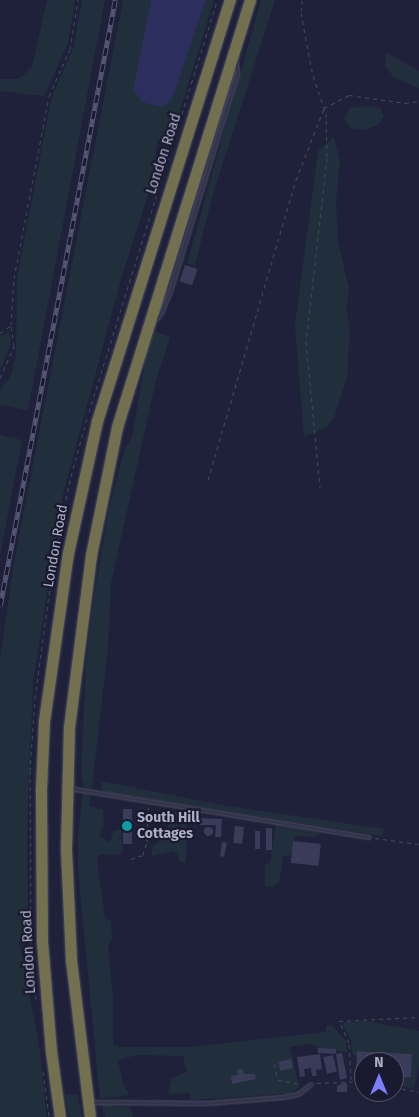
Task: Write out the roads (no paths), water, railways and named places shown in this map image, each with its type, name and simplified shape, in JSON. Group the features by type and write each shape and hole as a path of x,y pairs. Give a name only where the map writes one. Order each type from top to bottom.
{"highway":[{"name":"London Road","path":"60,1117 50,1051 42,941 41,788 44,720 68,553 97,421 230,0"},
{"path":"90,1117 71,960 66,788 74,678 90,555 118,426 147,327 250,0"}],"lane":[{"path":"66,788 148,803 369,837"},
{"path":"88,1102 207,1103 282,1097 298,1094 311,1084"}],"water":[{"path":"151,0 206,0 172,99 162,107 142,102 133,89"}],"railway":[{"path":"0,606 115,0"}],"place":[{"name":"South Hill Cottages","path":"127,826"}]}
